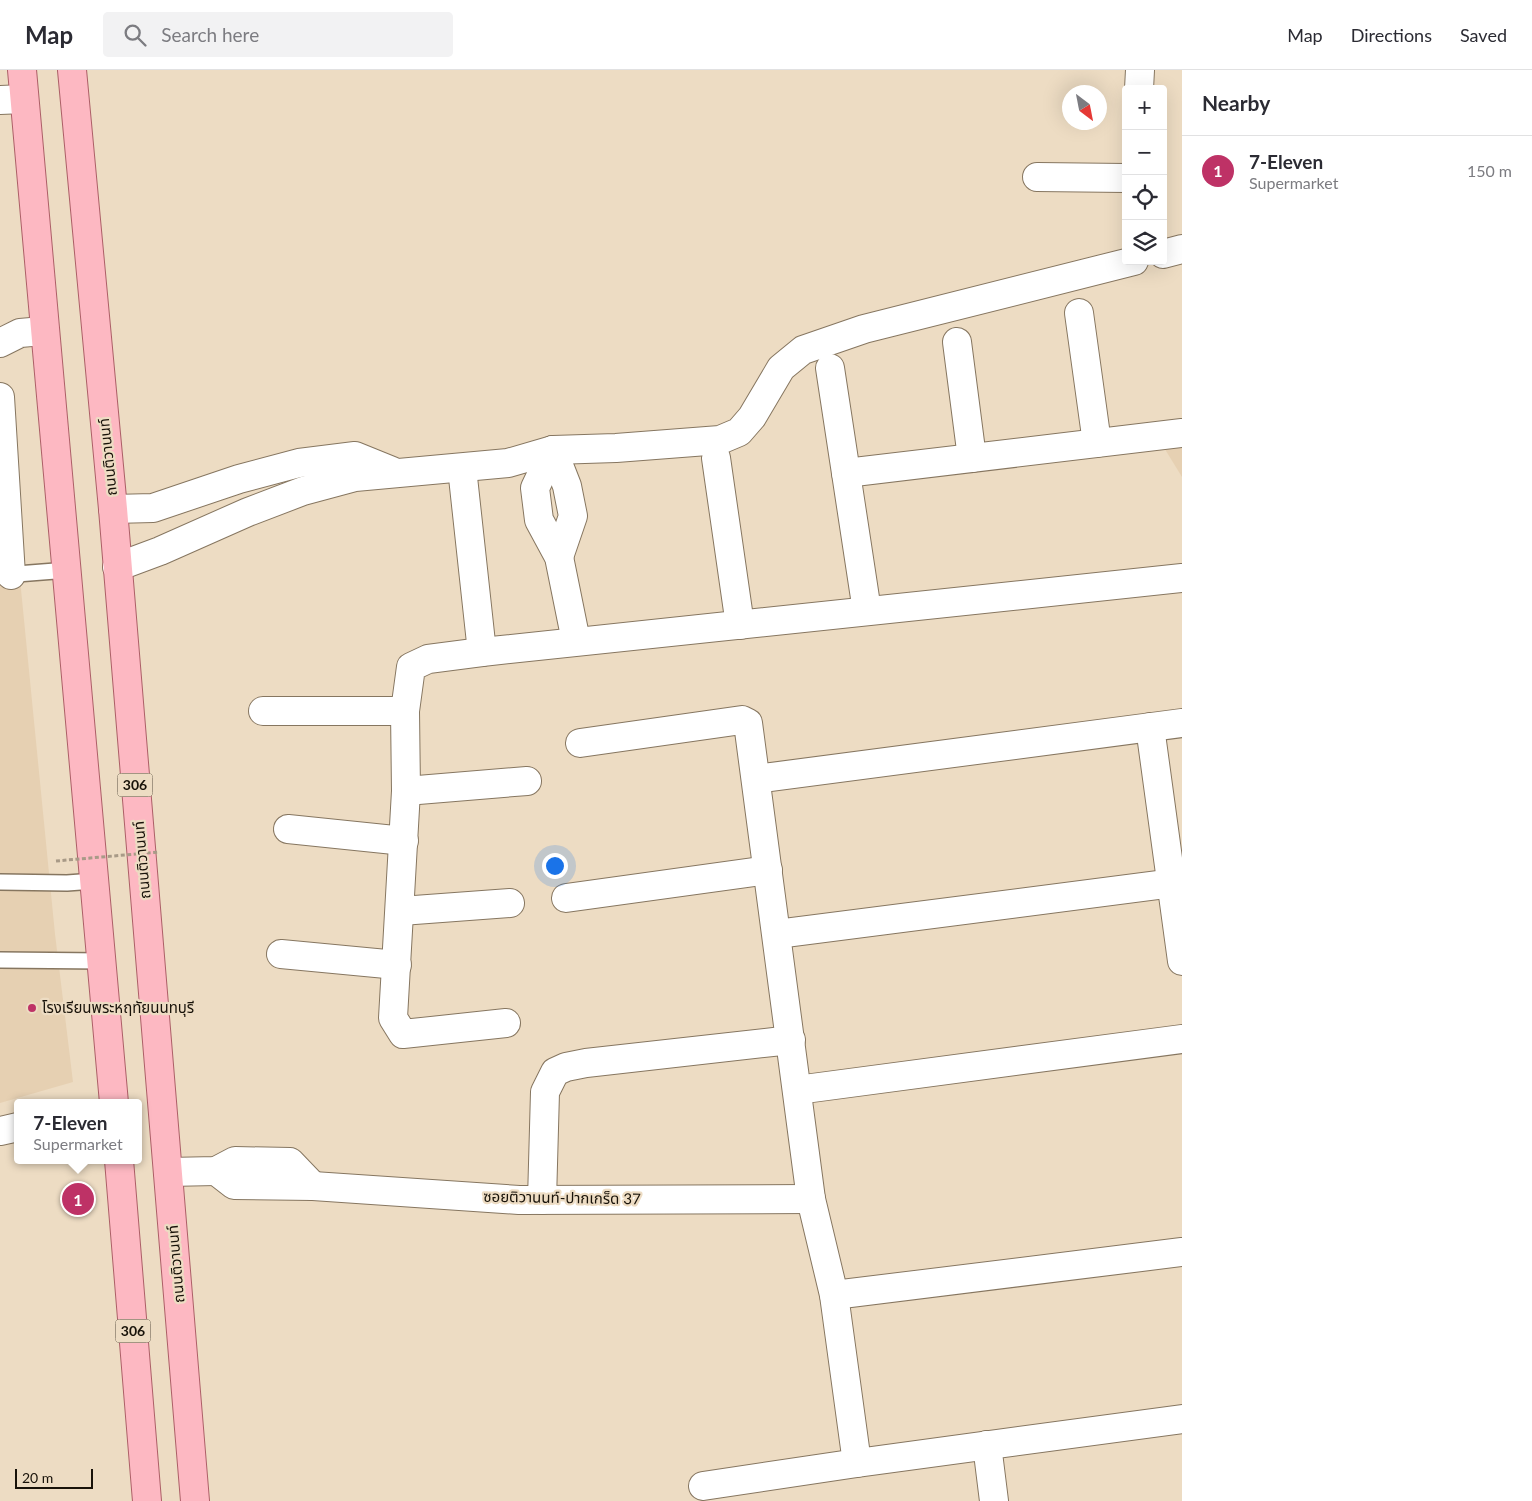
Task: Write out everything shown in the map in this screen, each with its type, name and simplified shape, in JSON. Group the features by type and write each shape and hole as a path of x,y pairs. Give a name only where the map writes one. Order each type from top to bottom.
{"main road":[{"path":"22,70 12,99 16,332 68,570 114,1099"},
{"name":"ถนนติวานนท์","path":"72,70 113,509 195,1501"},
{"name":"306","path":"119,1164 147,1501"}],"street":[{"path":"1139,85 1140,70"},
{"path":"1037,177 1122,178"},
{"path":"1167,253 1182,249"},
{"path":"117,568 248,512 304,491 355,477 508,463 553,450 616,448 720,440 739,432 752,417 781,368 803,350 864,329 1122,264"},
{"path":"1079,313 1097,443"},
{"path":"957,342 972,458"},
{"path":"830,368 867,611"},
{"path":"0,397 6,575"},
{"path":"846,473 1182,433"},
{"path":"553,450 534,488 540,520 559,557 576,641"},
{"path":"113,509 153,508 247,476 299,463 345,457 355,456 398,474"},
{"path":"716,458 740,625"},
{"path":"462,468 482,652"},
{"path":"506,1023 403,1034 393,1018 401,911 406,791 405,710 411,666 428,659 576,641 1182,578"},
{"path":"264,711 405,710"},
{"path":"580,743 742,720 748,723 811,1199 834,1295 857,1463"},
{"path":"756,779 1182,723"},
{"path":"1150,727 1177,882 1182,961"},
{"path":"406,791 526,781"},
{"path":"288,829 404,841"},
{"path":"566,898 768,870"},
{"path":"777,934 1177,882"},
{"path":"401,911 510,903"},
{"path":"281,954 397,965"},
{"path":"797,1090 1182,1039"},
{"path":"542,1200 545,1092 555,1072 566,1067 586,1063 791,1040"},
{"path":"0,1131 14,1127"},
{"name":"ซอยติวานนท์-ปากเกร็ด 37","path":"168,1172 216,1172 234,1185 313,1186 542,1200 811,1199"},
{"path":"834,1295 1182,1252"},
{"path":"703,1486 1182,1419"},
{"path":"987,1445 994,1501"}],"lane":[{"path":"6,575 68,570"},
{"path":"0,882 67,884 94,880"},
{"path":"0,960 102,961"}],"path":[{"path":"56,861 158,852"}],"shaded area":[{"path":"1182,443 1182,477 1163,446"},
{"path":"0,559 18,559 55,934 73,1082 0,1103"}],"place":[{"name":"โรงเรียนพระหฤทัยนนทบุรี","path":"32,1008"},
{"name":"7-Eleven","path":"78,1199"}]}
